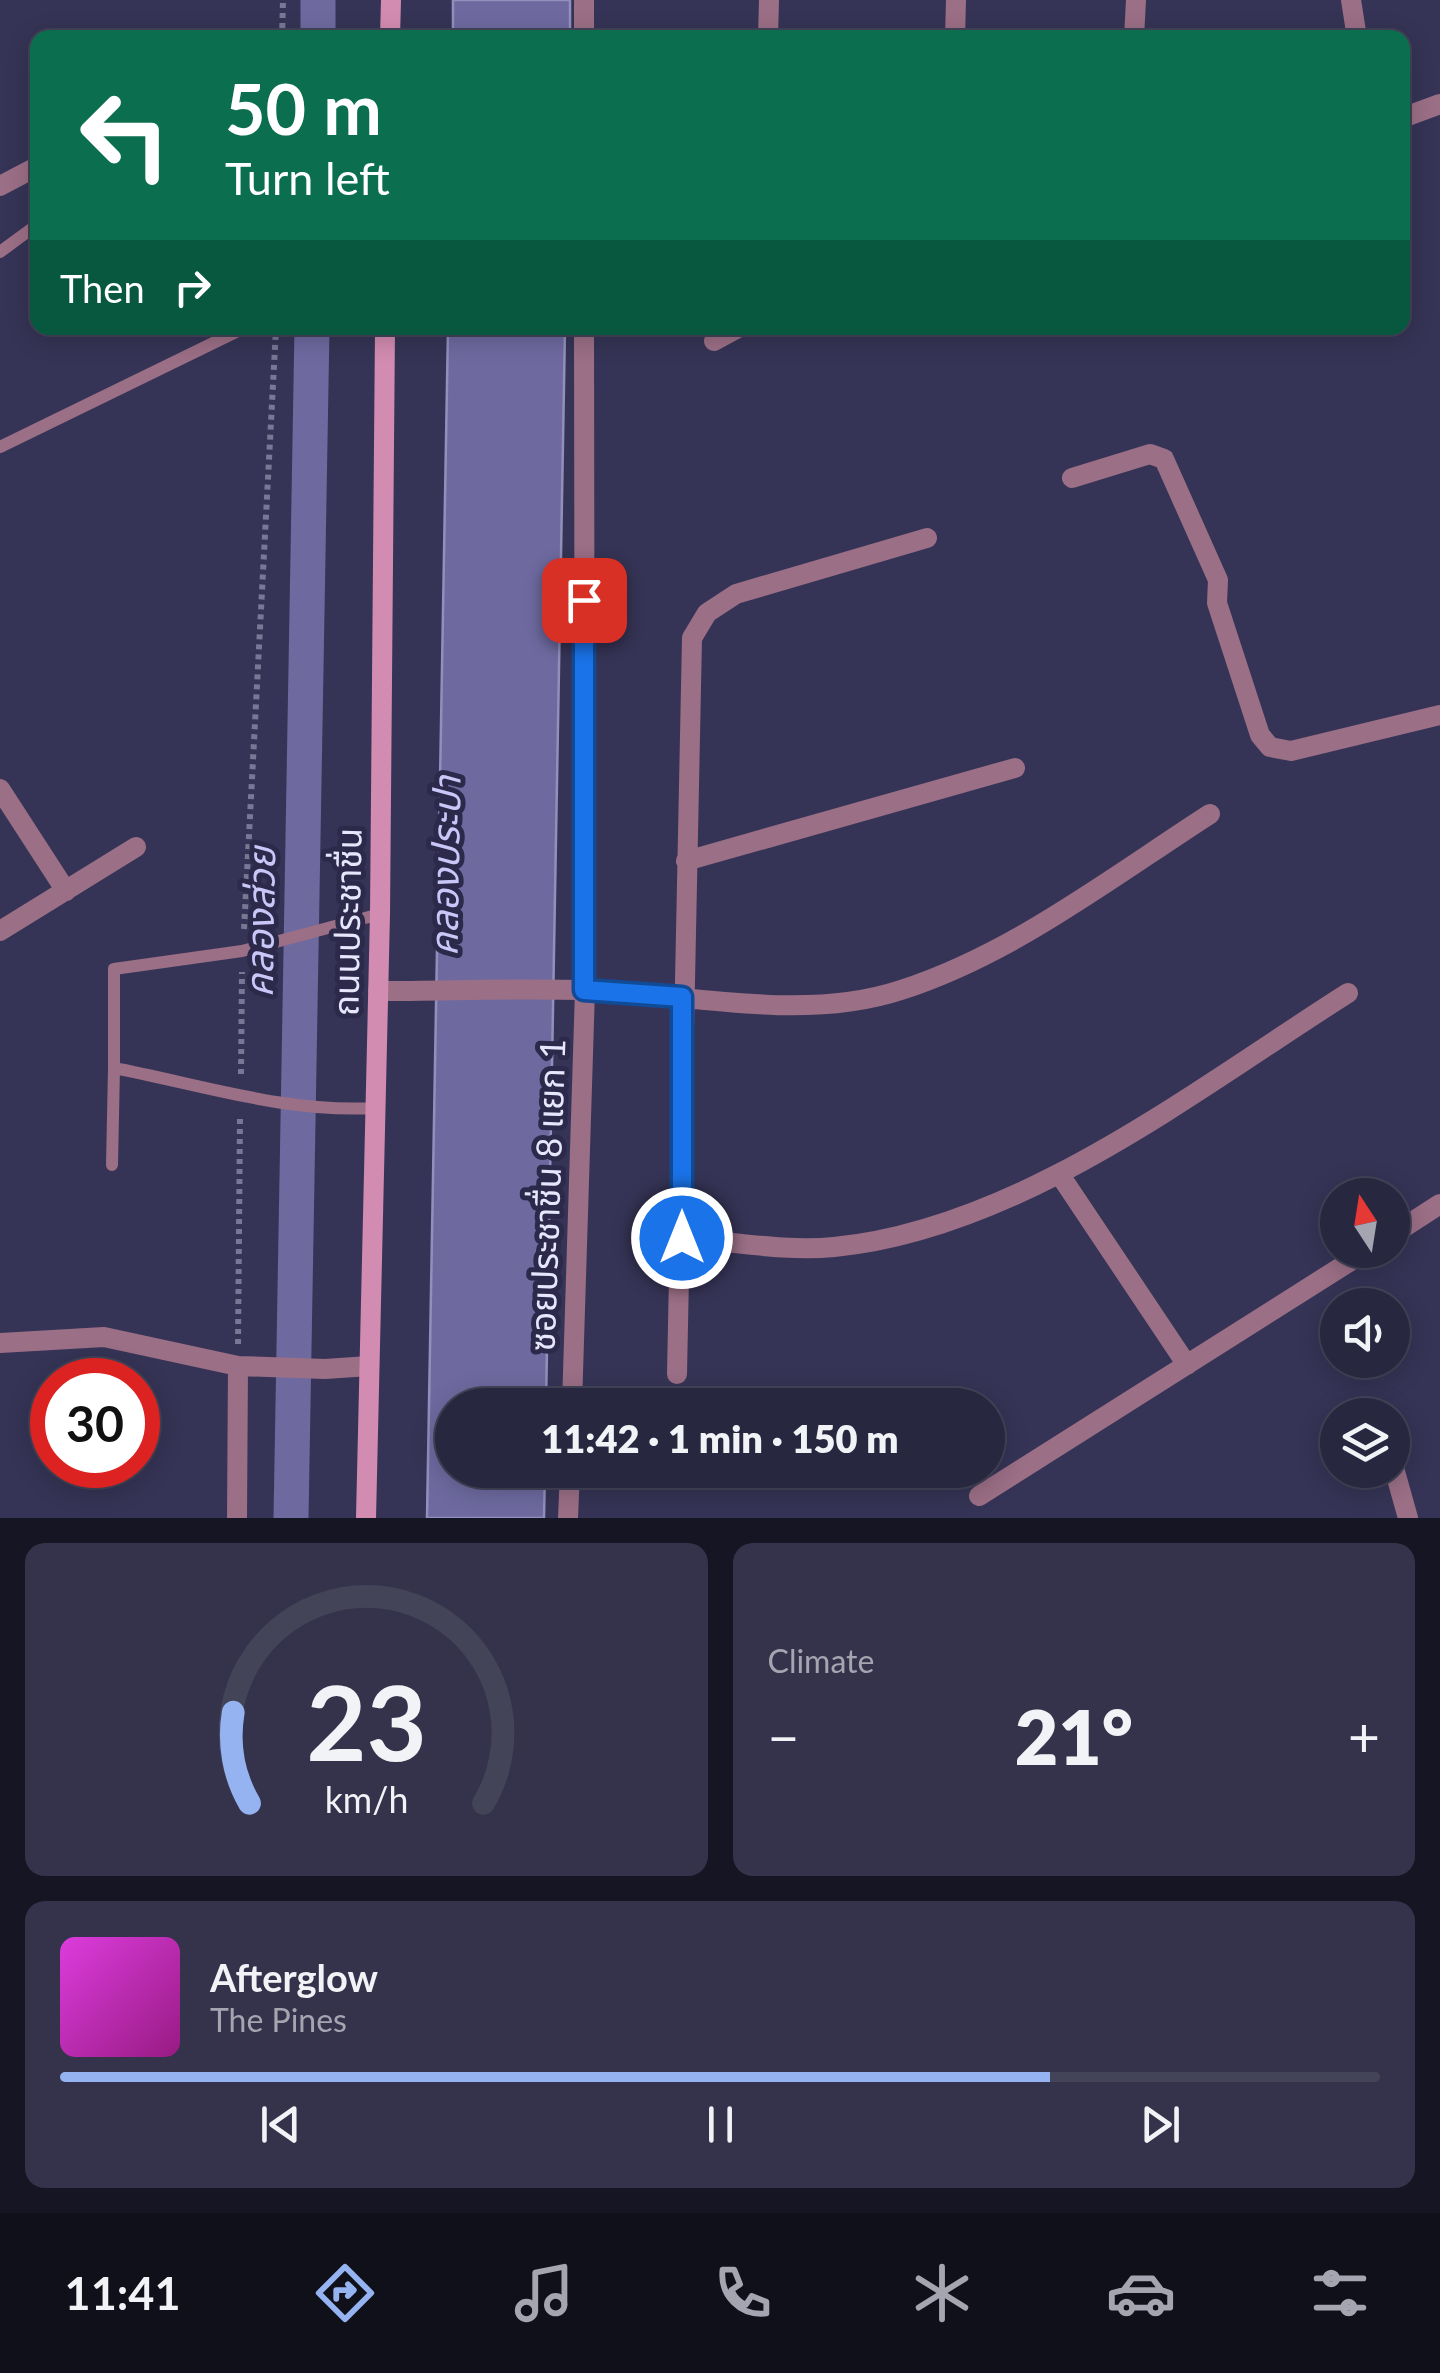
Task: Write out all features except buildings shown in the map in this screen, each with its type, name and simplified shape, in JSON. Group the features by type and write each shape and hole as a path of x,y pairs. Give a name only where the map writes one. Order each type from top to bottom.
{"main road":[{"path":"390,0 390,30"},
{"name":"ถนนประชาชื่น","path":"366,1518 380,914 386,335"}],"street":[{"path":"584,0 584,30"},
{"path":"768,30 769,0"},
{"path":"955,30 956,0"},
{"path":"1134,30 1136,0"},
{"path":"1351,0 1356,30"},
{"path":"1410,115 1440,104"},
{"path":"0,186 30,170"},
{"name":"ซอยประชาชื่น 8 แยก 1","path":"572,1388 584,990 584,335"},
{"path":"714,341 725,335"},
{"path":"1072,478 1150,454 1164,459 1218,580 1217,603 1260,734 1270,746 1291,751 1440,714"},
{"path":"676,1374 682,1238 682,997 692,638 707,614 736,594 927,538"},
{"path":"686,861 1015,768"},
{"path":"0,789 66,891"},
{"path":"378,991 584,990 838,1002 899,991 964,965 1028,931 1210,814"},
{"path":"0,931 136,848"},
{"path":"682,1238 833,1247 941,1223 1060,1175 1348,992"},
{"path":"1060,1175 1187,1365"},
{"path":"1410,1223 1440,1204"},
{"path":"979,1496 1340,1268"},
{"path":"0,1343 104,1337 248,1366 325,1370 368,1366"},
{"path":"237,1518 248,1366"},
{"path":"568,1518 569,1488"},
{"path":"1400,1488 1408,1518"}],"lane":[{"path":"0,252 30,230"},
{"path":"0,447 230,335"},
{"path":"112,1165 116,967 242,952 380,914"},
{"path":"114,1068 240,1092 264,1102 323,1111 375,1108"}],"path":[{"path":"282,0 282,30"},
{"path":"248,1366 240,1092 242,952 276,335"}],"water":[{"path":"453,0 570,0 570,30 453,30"},
{"name":"คลองประปา","path":"448,335 565,335 546,1388 435,1388 435,1488 545,1488 544,1518 427,1518"}],"waterway":[{"name":"คลองส่วย","path":"318,0 318,30"},
{"name":"คลองส่วย","path":"291,1518 312,335"}],"route":[{"path":"584,600 584,990 682,997 682,1238"}]}
